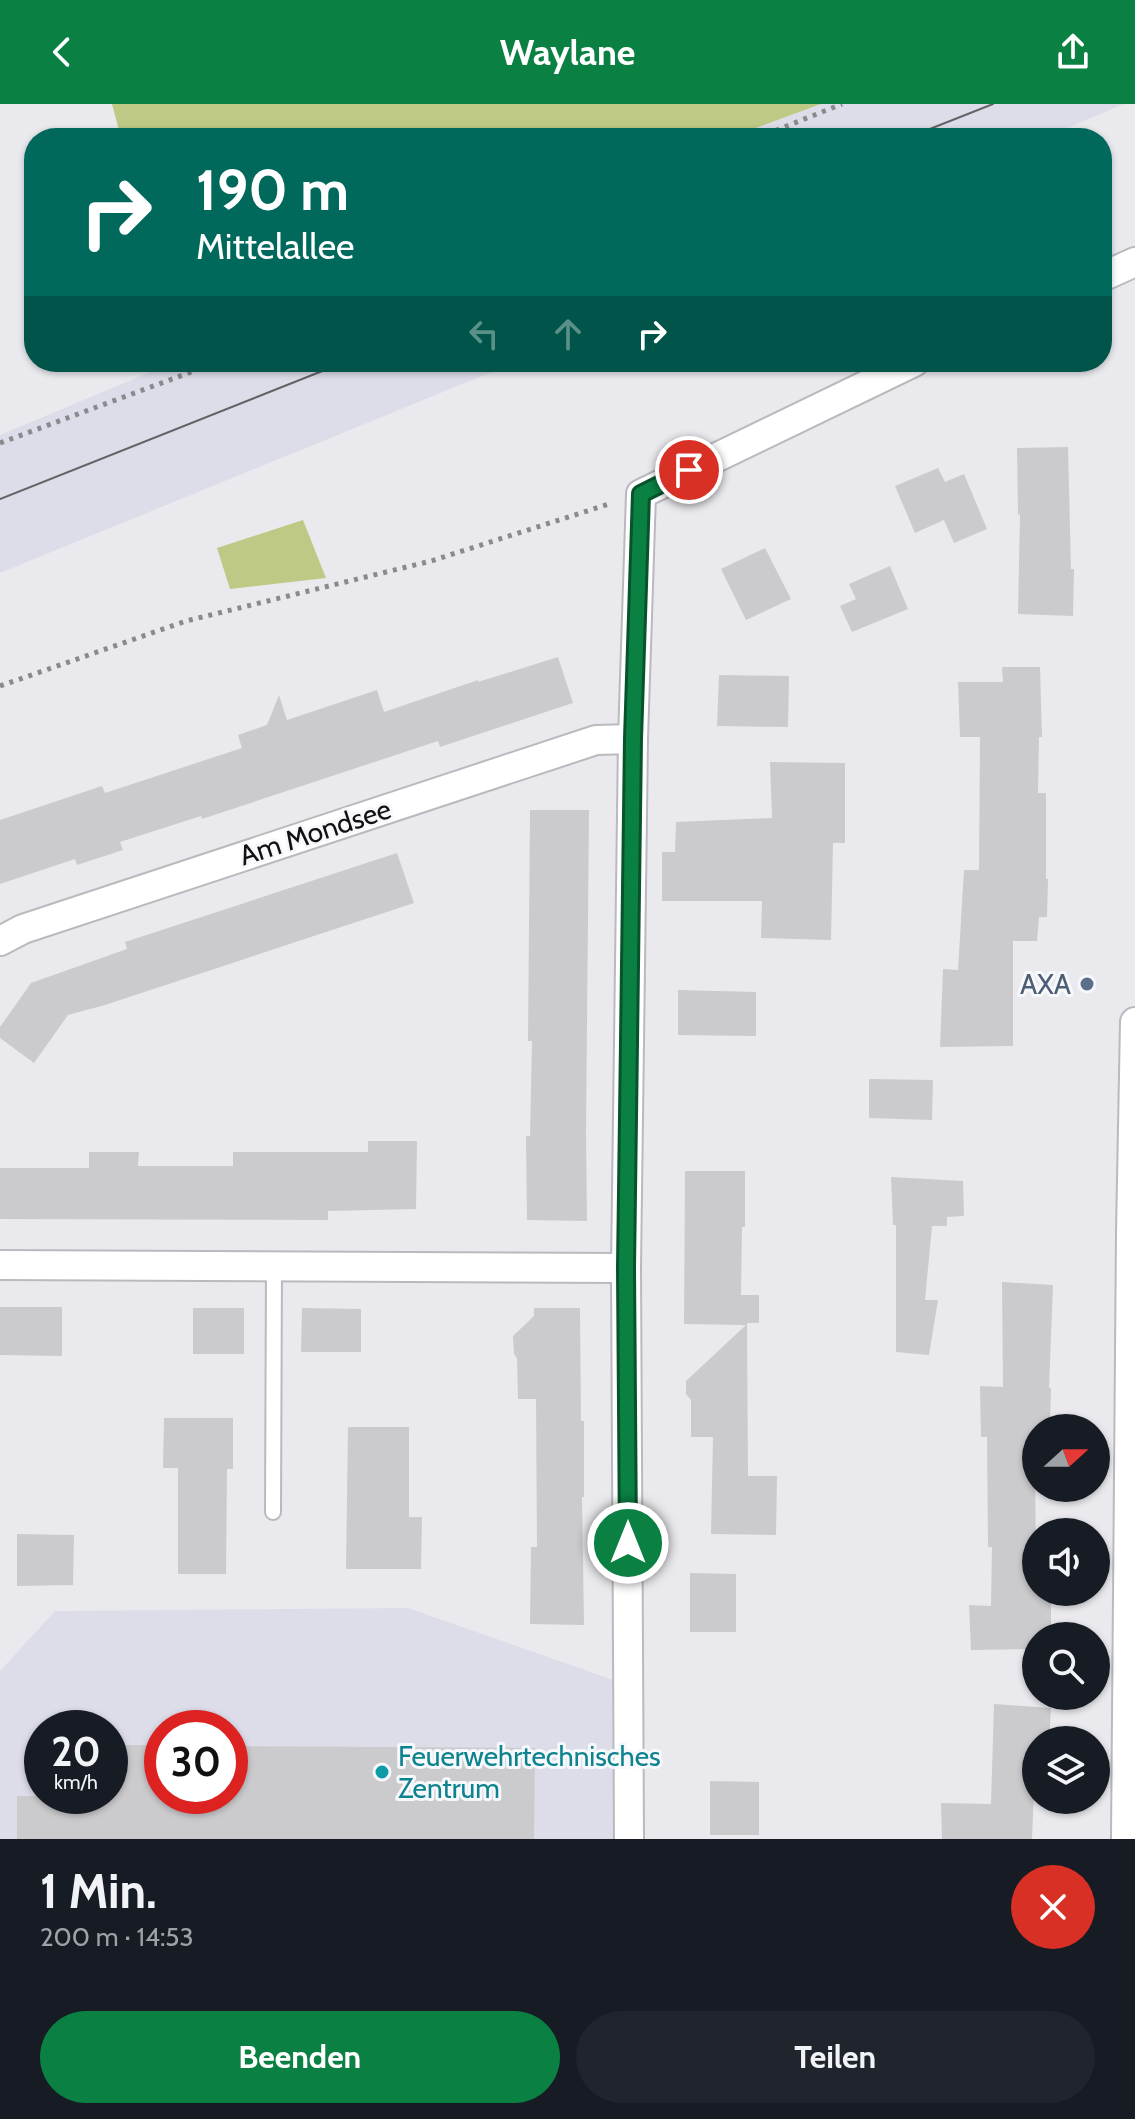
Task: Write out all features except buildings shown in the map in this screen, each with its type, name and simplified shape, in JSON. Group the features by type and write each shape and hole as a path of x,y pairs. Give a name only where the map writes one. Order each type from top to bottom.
{"street":[{"path":"1112,272 1135,262"},
{"path":"629,1839 626,1268 633,739 641,494 893,372"},
{"name":"Am Mondsee","path":"0,941 23,929 596,740 633,739"},
{"path":"1126,1839 1135,1022"},
{"path":"0,1265 626,1268"}],"lane":[{"path":"273,1512 274,1267"}],"path":[{"path":"782,128 842,104"},
{"path":"0,443 191,372"},
{"path":"0,686 186,621 431,561 641,494"}],"shaded area":[{"path":"821,104 1124,104 1068,128 756,128"},
{"path":"150,372 492,372 0,573 0,435"},
{"path":"408,1608 616,1681 616,1839 0,1839 0,1671 55,1611"}],"green space":[{"path":"112,104 821,104 756,128 118,128"},
{"path":"303,520 326,578 230,589 217,548"}],"tram line":[{"path":"932,128 993,104"},
{"path":"0,499 320,372"}],"place":[{"name":"AXA","path":"1087,984"},
{"name":"Feuerwehrtechnisches Zentrum","path":"382,1772"}],"route":[{"path":"628,1543 626,1268 633,739 641,494 689,470"}]}
